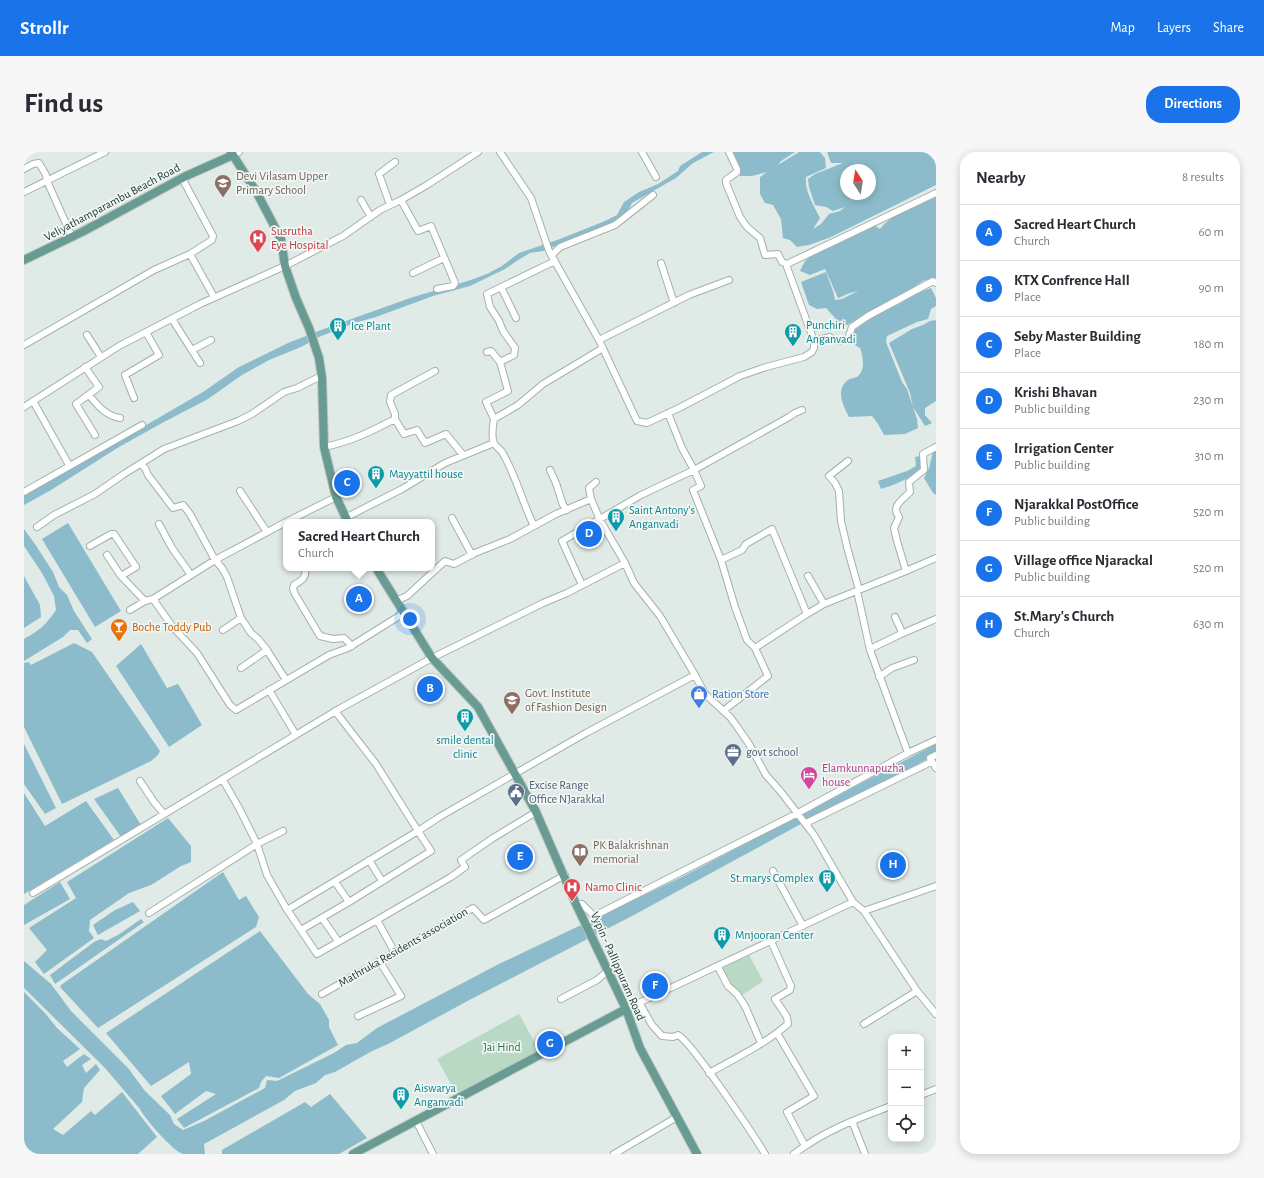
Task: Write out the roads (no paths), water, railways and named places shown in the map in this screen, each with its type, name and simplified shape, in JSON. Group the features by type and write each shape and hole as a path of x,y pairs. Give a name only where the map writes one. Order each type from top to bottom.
{"main road":[{"name":"Veliyathamparambu Beach Road","path":"24,260 72,237 182,178 235,153"},
{"path":"235,153 281,239 285,266 319,358 322,378 324,448 336,497 346,519"},
{"name":"Vypin - Pallippuram Road","path":"378,571 432,658 478,707 516,774 536,812 565,875 576,904 626,1009 640,1048 697,1154"},
{"path":"353,1154 626,1009"}],"street":[{"path":"24,192 105,152"},
{"path":"24,407 100,357 146,332 214,298 285,266 343,236 390,205 427,186 478,152"},
{"path":"500,152 531,198 550,253 600,340 637,422 647,423 740,376 766,367 804,357 812,352 814,348 814,341 787,264"},
{"path":"642,152 656,177"},
{"path":"730,152 738,169 737,172 726,180 726,183 740,217 747,227 760,238 765,255 778,254 782,262 787,264"},
{"path":"390,205 379,174 395,162"},
{"path":"24,169 33,164 39,163 72,237"},
{"path":"24,345 154,270 190,254 212,240 213,236 182,178"},
{"path":"787,264 936,193"},
{"path":"550,253 560,247 615,225 653,194"},
{"path":"361,200 371,217"},
{"path":"401,200 418,231 430,226 455,283 453,286 437,290"},
{"path":"190,254 214,298"},
{"path":"413,274 444,258"},
{"path":"500,362 514,355 515,348 503,331 499,321 490,307 487,294 555,261"},
{"path":"662,264 674,303"},
{"path":"600,340 696,292 729,280"},
{"path":"814,341 826,337 830,337 837,341 848,339 852,327 868,316 932,281 936,282"},
{"path":"501,287 516,318"},
{"path":"172,319 200,363"},
{"path":"134,398 125,375 159,355 146,332"},
{"path":"87,335 100,357"},
{"path":"192,350 211,340"},
{"path":"494,419 518,405 543,384 604,348"},
{"path":"487,352 491,351 500,362 508,391 486,402 494,419 492,426 494,443 502,451 534,526"},
{"path":"85,367 99,387 76,404 95,435"},
{"path":"435,371 391,395 390,402 395,414 395,419 404,434 417,430 426,443 446,434 463,455"},
{"path":"37,527 54,515 95,494 164,449 245,417 284,392 297,388 316,378 322,378"},
{"path":"89,395 100,408 114,417 120,418"},
{"path":"33,401 69,465"},
{"path":"582,585 562,542 640,495 694,470 802,410"},
{"path":"668,413 682,448 701,486 693,490 721,560 734,607 747,640 755,648 768,676 723,711"},
{"path":"324,448 340,444 395,419"},
{"path":"24,492 69,465 142,425"},
{"path":"348,519 445,463 494,443"},
{"path":"906,571 894,528 899,517 897,514 898,504 901,499 910,492 909,482 924,470 923,454 936,447"},
{"path":"848,461 829,476 839,491 842,521 847,547 858,590 870,649 908,753"},
{"path":"140,464 145,468 148,475 173,508 183,505 190,514 214,560 222,568 227,577 241,618 251,633 267,650 286,680"},
{"path":"550,470 563,505 567,510"},
{"path":"596,482 588,488 591,500 600,520 625,563 634,583 660,616 705,694 736,725 749,744 766,775 798,813 814,835"},
{"path":"240,491 267,532"},
{"path":"298,519 336,497"},
{"path":"435,570 445,561 454,564 591,500"},
{"path":"452,518 472,555"},
{"path":"159,524 172,548 191,575"},
{"path":"130,610 145,601 153,599 214,560 283,524"},
{"path":"721,560 742,550 746,544 772,529 807,614"},
{"path":"90,546 111,534 114,534 136,567 121,576"},
{"path":"107,555 121,576 145,601"},
{"path":"755,648 824,604 936,558"},
{"path":"33,893 164,814 224,780 335,711 432,658 625,563"},
{"path":"306,571 303,580 294,585 293,589 315,630 320,636 326,638 344,638 352,646"},
{"path":"396,601 407,596 434,571"},
{"path":"808,576 824,604"},
{"path":"153,599 172,626 196,652 230,705 236,710 329,655 352,646 404,613"},
{"path":"895,617 901,630 901,634"},
{"path":"223,630 241,618"},
{"path":"870,649 936,619"},
{"path":"241,668 267,650"},
{"path":"879,677 892,668 914,660"},
{"path":"287,910 441,816 586,734 695,675"},
{"path":"269,690 296,735"},
{"path":"301,930 431,851 376,764 335,711"},
{"path":"576,904 582,904 594,916 798,813 908,753 936,740"},
{"path":"936,755 930,758 931,762 936,768"},
{"path":"931,762 806,823 853,902 864,911 917,991 936,1014"},
{"path":"224,780 257,844 267,876 287,910 317,954 450,877 465,867 461,860 493,838 536,812"},
{"path":"140,781 164,814"},
{"path":"149,913 257,844 283,831"},
{"path":"369,860 382,880"},
{"path":"773,871 803,926"},
{"name":"Mathruka Residents association","path":"322,994 473,908 484,920 565,875"},
{"path":"335,882 349,902"},
{"path":"864,911 936,886"},
{"path":"626,1009 640,1004 853,902"},
{"path":"322,918 338,942"},
{"path":"377,920 395,952"},
{"path":"709,1073 761,1043 788,1024 787,1017 774,999 790,990 791,986 771,941"},
{"path":"358,1016 401,996 380,962"},
{"path":"718,967 728,986 742,1001 761,1043"},
{"path":"561,999 604,974"},
{"path":"864,1024 917,991"},
{"path":"640,1004 657,1032 662,1036 681,1036 687,1043 765,1154"},
{"path":"777,1033 814,1096 787,1112 805,1146"},
{"path":"924,1094 936,1089"},
{"path":"794,1154 818,1136 888,1107"},
{"path":"614,1154 677,1117"},
{"path":"416,1121 430,1153"},
{"path":"852,1121 865,1154"}],"water":[{"path":"702,152 714,152 693,163 676,178 632,203 624,219 543,251 530,253 505,269 470,286 433,296 376,317 354,323 269,360 242,375 208,399 119,447 51,490 24,505 24,496 203,392 239,367 288,343 321,330 410,298 487,274 502,266 519,253 605,221 617,215 624,202 639,192 658,184 678,171 680,166"},
{"path":"731,152 795,152 781,161 778,165 799,152 820,152 825,158 826,168 806,177 806,187 808,193 820,218 813,229 821,224 829,214 840,211 845,207 833,211 826,207 815,205 808,179 815,174 840,164 840,200 876,200 876,164 831,163 827,152 936,152 936,185 831,237 809,245 797,247 790,240 783,238 781,219 773,205 765,203 760,194 760,177 767,172 752,176 740,176"},
{"path":"936,197 936,283 932,278 923,281 894,300 845,326 838,324 826,308 817,309 809,305 801,282 826,272 835,300 842,299 858,291 838,298 825,269 810,275 800,271 805,261 811,256 874,225 880,229 885,223 906,210"},
{"path":"931,288 936,298 936,306 931,309 928,319 917,322 887,336 886,342 902,382 907,389 917,419 918,428 905,434 884,435 872,416 849,417 841,398 844,384 849,379 857,377 862,371 863,367 863,359 860,348 853,344 851,336 855,327 865,320 901,303 914,294"},
{"path":"936,320 936,401 925,408 925,415 932,423 925,426 913,407 910,393 889,343 912,329"},
{"path":"936,450 936,495 933,493 924,478 929,468 933,452"},
{"path":"920,456 920,473 881,489 878,481 907,471 916,466 915,457"},
{"path":"68,523 121,611 95,627 42,539"},
{"path":"24,529 53,572 59,587 67,595 74,611 92,639 87,643 78,630 70,630 63,637 24,661 24,639 42,627 56,610 54,596 42,573 24,546"},
{"path":"24,576 40,605 41,617 24,628"},
{"path":"74,643 92,652 160,751 151,761 62,804 24,727 24,663 29,662 31,665"},
{"path":"141,644 167,688 178,684 202,725 169,747 116,666"},
{"path":"24,744 56,808 45,814 24,784"},
{"path":"936,744 936,754 878,786 823,812 632,916 372,1051 335,1072 325,1075 316,1083 295,1091 284,1100 204,1144 205,1154 183,1154 166,1141 105,1068 24,988 24,961 51,984 71,1011 128,1068 145,1091 170,1115 174,1124 183,1130 204,1121 265,1088 267,1080 277,1081 334,1053 346,1045 357,1043 377,1028 497,965 682,877"},
{"path":"118,788 141,825 121,837 94,799"},
{"path":"24,793 45,826 86,801 114,840 24,894"},
{"path":"168,818 191,846 191,862 181,866 151,885 129,893 90,920 89,931 94,938 44,974 35,962 47,950 29,928 76,898 67,882"},
{"path":"223,872 239,900 246,896 259,917 256,927 98,1028 60,987 61,985"},
{"path":"60,882 70,899 24,925 24,905"},
{"path":"133,902 140,911 98,935 93,925 115,910"},
{"path":"141,919 144,922 55,984 50,975 94,942 101,939 106,941 118,935"},
{"path":"260,931 308,994 320,1004 329,1020 329,1027 338,1045 279,1078 266,1076 261,1082 259,1088 184,1128 177,1119 216,1094 206,1091 175,1114 161,1096 191,1074 189,1062 151,1086 106,1033"},
{"path":"24,992 45,1013 57,1028 80,1049 63,1061 67,1067 84,1054 91,1059 82,1065 86,1073 96,1064 100,1070 84,1088 82,1102 53,1129 63,1135 91,1111 95,1115 122,1092 157,1137 138,1154 24,1154"},
{"path":"330,1094 367,1138 339,1154 222,1154 222,1150 305,1102 311,1107"}],"place":[{"name":"Devi Vilasam Upper Primary School","path":"223,198"},
{"name":"Susrutha Eye Hospital","path":"258,253"},
{"name":"Ice Plant","path":"338,341"},
{"name":"Punchiri Anganvadi","path":"793,347"},
{"name":"Seby Master Building","path":"347,483"},
{"name":"Mayyattil house","path":"376,489"},
{"name":"Saint Antony's Anganvadi","path":"616,532"},
{"name":"Krishi Bhavan","path":"589,534"},
{"name":"Sacred Heart Church","path":"359,599"},
{"name":"Boche Toddy Pub","path":"119,642"},
{"name":"KTX Confrence Hall","path":"430,689"},
{"name":"Ration Store","path":"699,709"},
{"name":"Govt. Institute of Fashion Design","path":"512,715"},
{"name":"smile dental clinic","path":"465,732"},
{"name":"govt school","path":"733,767"},
{"name":"Elamkunnapuzha house","path":"809,790"},
{"name":"Excise Range Office NJarakkal","path":"516,807"},
{"name":"Irrigation Center","path":"520,857"},
{"name":"St.Mary's Church","path":"893,865"},
{"name":"PK Balakrishnan memorial","path":"580,867"},
{"name":"St.marys Complex","path":"827,893"},
{"name":"Namo Clinic","path":"572,902"},
{"name":"Mnjooran Center","path":"722,950"},
{"name":"Njarakkal PostOffice","path":"655,986"},
{"name":"Village office Njarackal","path":"550,1044"},
{"name":"Aiswarya Anganvadi","path":"401,1110"}],"park label":[{"name":"Jai Hind","path":"502,1047"}]}
